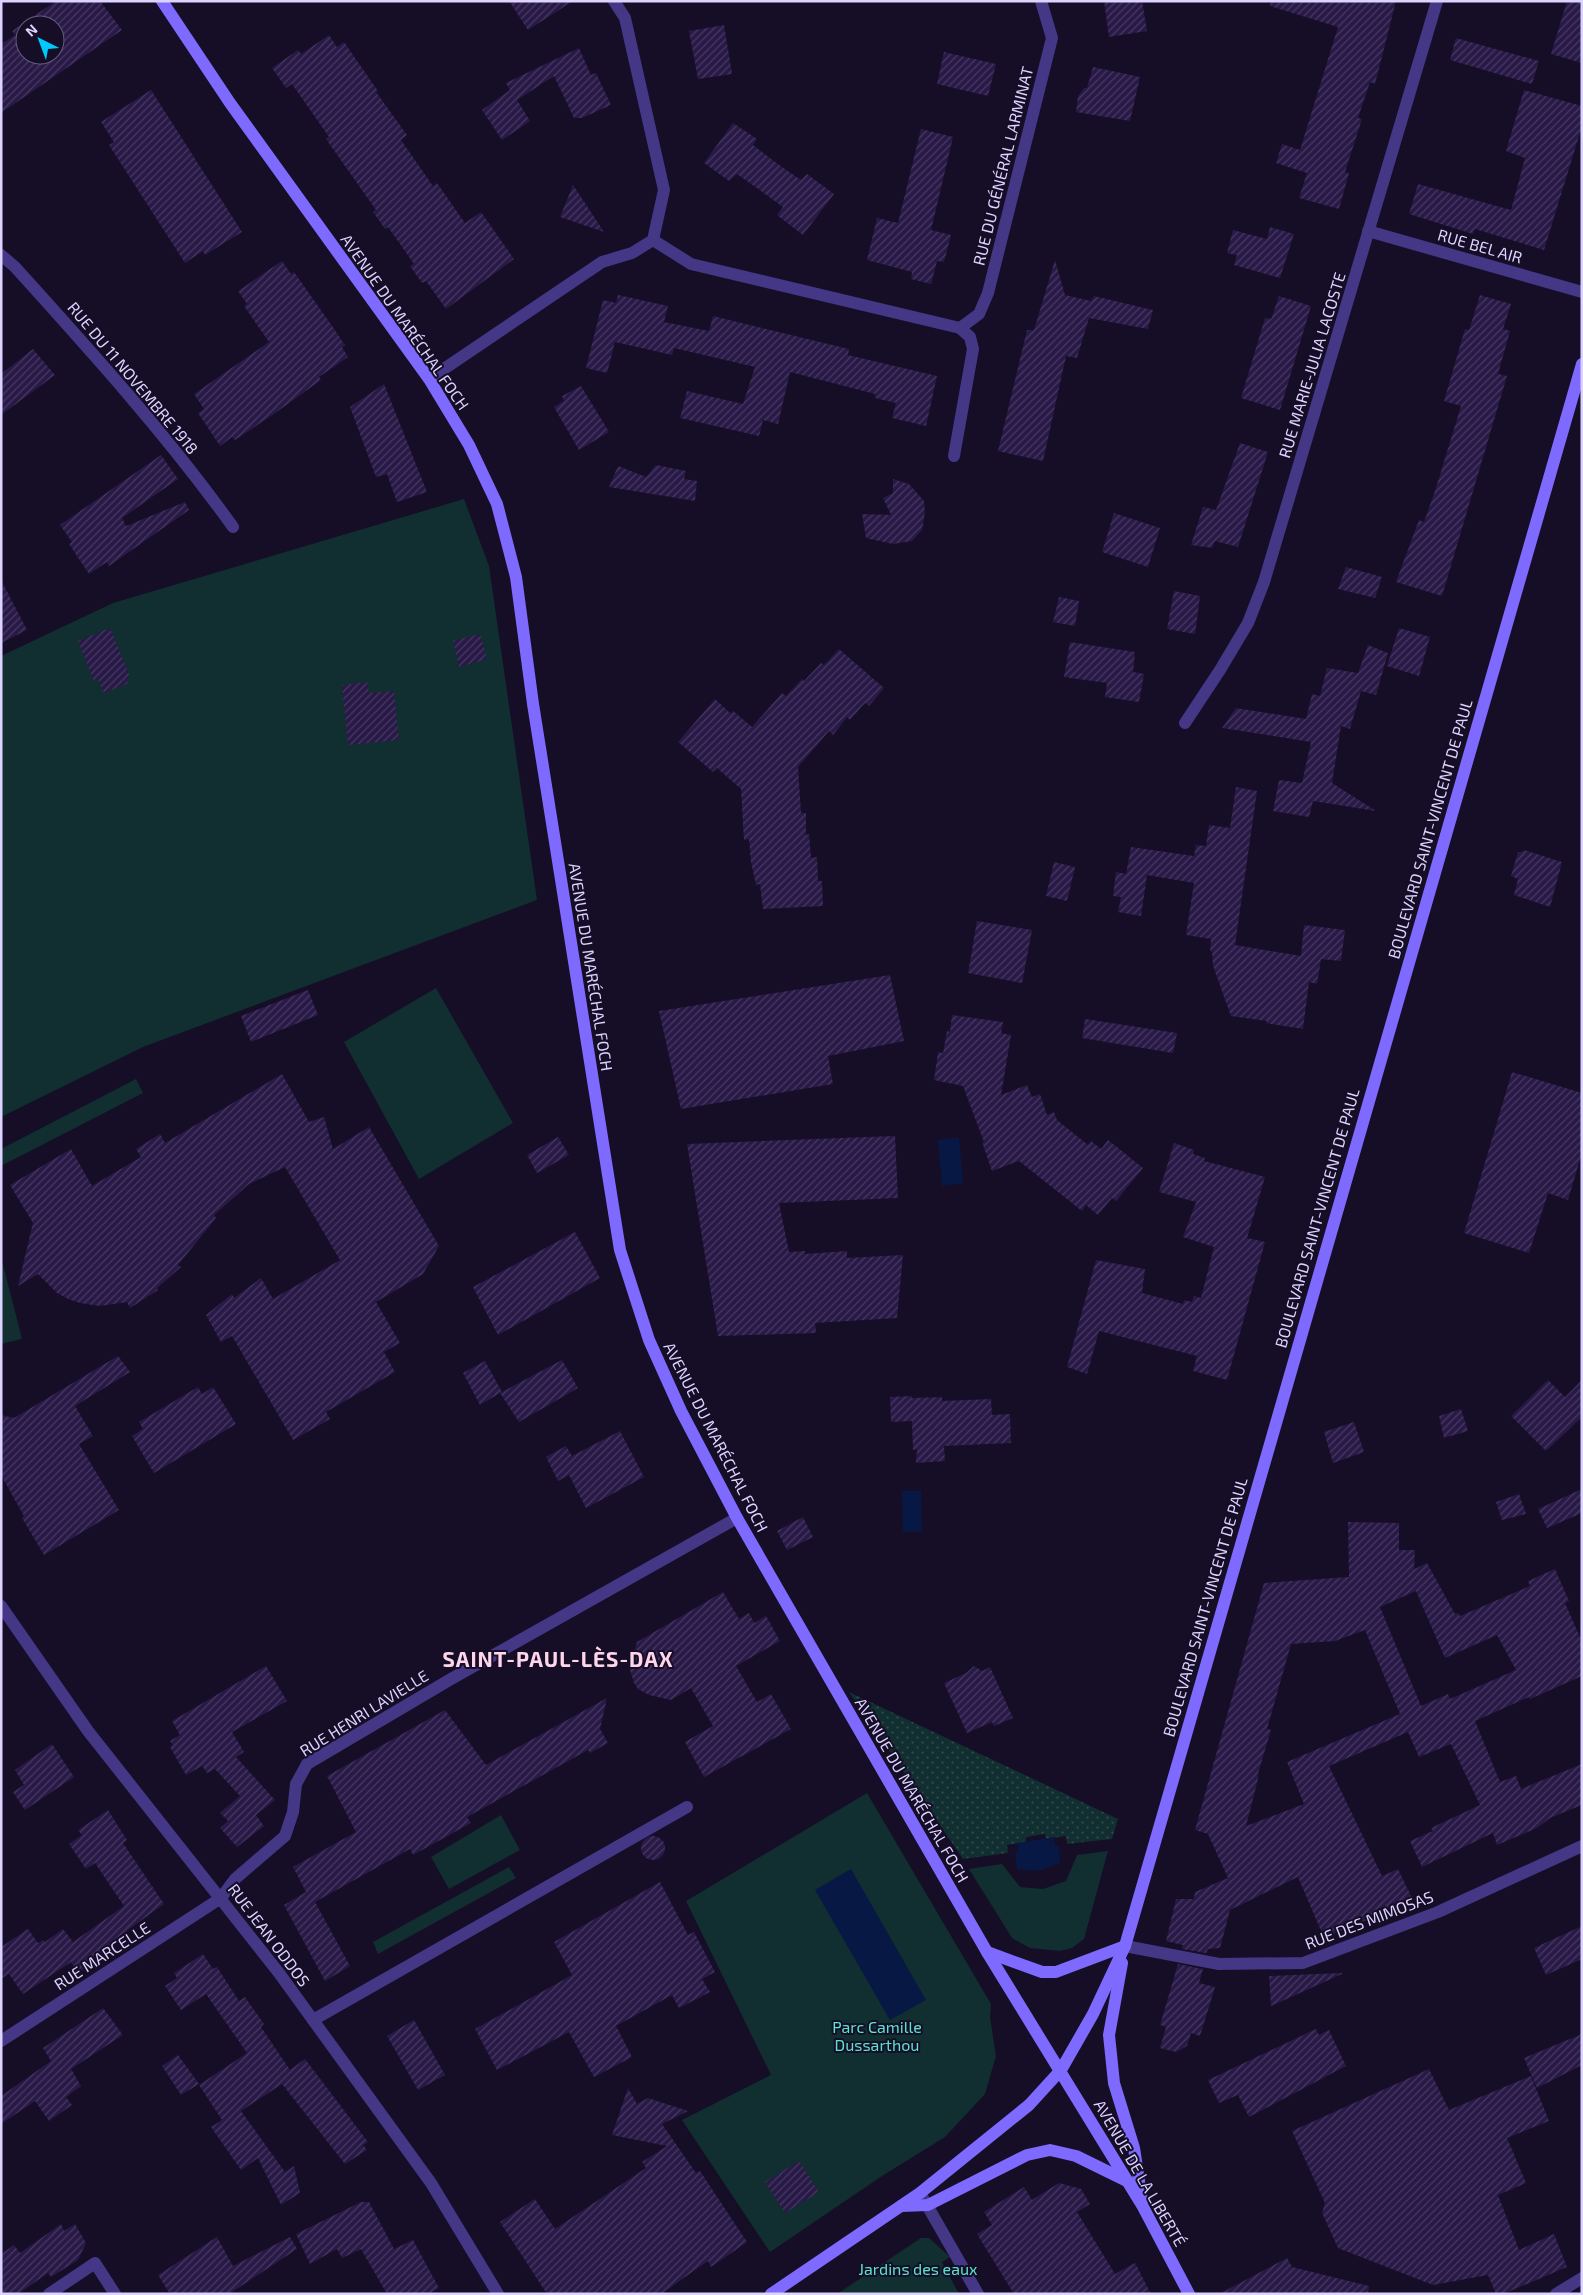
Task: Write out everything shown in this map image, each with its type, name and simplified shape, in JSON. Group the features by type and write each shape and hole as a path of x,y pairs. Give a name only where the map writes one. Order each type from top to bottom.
{"main road":[{"name":"AVENUE DU MARÉCHAL FOCH","path":"162,1 230,103 429,379 469,445 497,504 516,577 533,704 620,1250 649,1340 681,1411 737,1518 987,1952 1061,2070"},
{"name":"BOULEVARD SAINT-VINCENT DE PAUL","path":"771,2294 920,2193 1029,2105 1061,2070 1093,2014 1125,1946 1582,364"},
{"path":"987,1952 1042,1972 1056,1972 1125,1946"},
{"path":"1125,1946 1109,2035 1114,2083 1134,2148 1142,2205"},
{"name":"AVENUE DE LA LIBERTÉ","path":"1061,2070 1142,2205 1189,2294"},
{"path":"901,2206 928,2205 1027,2155 1050,2150 1076,2156 1127,2182"}],"street":[{"path":"429,379 602,262 632,253 652,240 664,190 625,18 614,1"},
{"name":"RUE DU GÉNÉRAL LARMINAT","path":"960,328 979,314 990,283 1052,38 1041,1"},
{"name":"RUE MARIE-JULIA LACOSTE","path":"1185,723 1248,623 1264,582 1437,1"},
{"name":"RUE BEL AIR","path":"1368,231 1582,292"},
{"path":"652,240 691,264 960,328 970,337 973,349 954,456"},
{"name":"RUE DU 11 NOVEMBRE 1918","path":"1,255 15,267 104,366 204,487 233,527"},
{"name":"RUE HENRI LAVIELLE","path":"221,1898 235,1879 285,1836 293,1812 296,1784 308,1764 450,1679 737,1518"},
{"name":"RUE JEAN ODDOS","path":"1,1606 88,1731 221,1898 313,2020 431,2183 498,2294"},
{"path":"313,2020 687,1808"},
{"name":"RUE DES MIMOSAS","path":"1125,1946 1219,1964 1303,1962 1438,1912 1582,1846"},
{"name":"RUE MARCELLE","path":"1,2041 221,1898"},
{"path":"920,2193 978,2294"},
{"path":"49,2294 95,2263 115,2294"},
{"path":"1556,2294 1582,2278"}],"green space":[{"path":"464,499 489,566 537,900 143,1047 1,1117 1,656 113,603"},
{"path":"436,988 513,1123 419,1179 344,1042"},
{"path":"136,1079 143,1093 1,1166 1,1149"},
{"path":"1,1257 22,1339 1,1344"},
{"path":"849,1692 1118,1819 1112,1839 1067,1844 1066,1836 1046,1839 1045,1834 1026,1837 1026,1842 1007,1845 1008,1853 963,1859"},
{"name":"Parc Camille Dussarthou","path":"867,1793 991,2004 990,2017 996,2056 985,2094 945,2137 882,2176 770,2252 682,2120 771,2075 686,1901"},
{"path":"501,1815 520,1850 449,1889 431,1857"},
{"path":"1108,1851 1084,1939 1072,1948 1060,1951 1030,1948 1012,1938 969,1869 1002,1864 1020,1887 1043,1889 1066,1881 1077,1855"},
{"path":"509,1867 516,1878 378,1954 373,1942"},
{"name":"Jardins des eaux","path":"921,2238 929,2238 950,2257 942,2262 959,2294 837,2294"}],"water":[{"path":"959,1137 963,1183 942,1186 938,1140"},
{"path":"902,1491 921,1491 922,1532 903,1532"},
{"path":"1054,1837 1055,1846 1059,1846 1060,1863 1039,1871 1017,1869 1015,1852 1018,1851 1017,1843"},
{"path":"851,1869 926,2000 890,2020 815,1890"}],"building":[{"path":"56,1 100,1 122,30 1,113 1,44 15,35 15,65 65,65 65,15 35,15"},
{"path":"509,1 573,1 528,30"},
{"path":"1104,1 1142,1 1147,31 1109,37"},
{"path":"1271,1 1396,1 1375,84 1370,82 1358,118 1362,119 1345,172 1349,173 1339,209 1299,198 1307,173 1276,163 1282,144 1300,150 1338,27 1270,6"},
{"path":"1567,1 1582,1 1582,63 1551,54"},
{"path":"724,25 732,74 698,79 689,31"},
{"path":"329,35 337,47 344,42 378,91 376,92 407,135 401,140 433,186 437,183 465,223 481,212 514,259 446,309 426,281 422,283 410,266 414,264 388,227 385,229 373,212 376,210 326,139 329,137 292,84 286,88 272,68 298,50 301,54"},
{"path":"1456,38 1539,61 1532,84 1450,60"},
{"path":"579,48 591,75 596,73 611,105 582,118 574,118 554,76 517,100 530,121 502,140 482,110 510,90 506,83"},
{"path":"944,52 996,64 988,96 937,84"},
{"path":"1093,67 1140,77 1130,121 1076,112 1078,96 1084,88 1087,88"},
{"path":"151,90 242,232 205,255 203,251 185,263 109,145 114,142 101,122"},
{"path":"1524,90 1582,106 1582,126 1544,250 1475,229 1473,234 1409,214 1418,184 1511,210 1525,158 1506,151"},
{"path":"733,123 757,139 753,145 779,165 801,180 807,174 834,194 803,235 777,215 783,207 737,174 729,181 704,163"},
{"path":"921,129 953,137 931,230 951,235 944,262 937,261 931,284 911,279 912,272 867,260 877,218 898,223"},
{"path":"573,185 604,232 560,217"},
{"path":"1270,227 1294,234 1280,278 1234,265 1237,255 1227,253 1233,230 1267,239"},
{"path":"1055,260 1065,295 1091,301 1094,296 1153,310 1148,329 1089,318 1077,358 1066,356 1043,461 998,451 1027,330 1034,330"},
{"path":"282,261 291,274 294,272 330,323 345,345 342,347 348,357 319,377 321,380 271,416 235,440 232,437 220,446 198,413 204,409 194,394 269,342 244,306 247,304 238,291"},
{"path":"618,295 668,306 664,322 709,331 713,316 849,349 848,355 937,376 926,426 892,418 896,403 875,398 875,394 790,372 778,424 763,420 759,436 680,418 687,391 743,404 755,367 674,348 672,355 615,342 607,373 586,368 603,300 616,303"},
{"path":"1480,295 1511,304 1503,329 1510,331 1498,374 1507,376 1442,596 1396,582 1419,520 1424,522 1461,406 1444,401 1465,329 1469,330"},
{"path":"1279,296 1311,306 1280,410 1241,398 1265,318 1271,319"},
{"path":"33,349 55,375 1,415 1,374"},
{"path":"384,384 427,492 397,502 387,474 376,477 350,407"},
{"path":"581,386 609,432 579,450 554,407 564,401 562,396"},
{"path":"1240,443 1268,452 1238,547 1215,541 1212,548 1191,545 1203,507 1216,510"},
{"path":"161,455 178,479 122,518 126,526 185,502 189,510 109,566 107,562 89,574 69,544 72,542 60,525"},
{"path":"656,465 686,471 684,479 697,481 695,501 609,487 618,466 646,477"},
{"path":"893,479 909,484 924,501 925,512 922,530 912,541 893,544 866,538 862,514 891,515 883,498 893,493"},
{"path":"1114,513 1160,528 1148,567 1102,552"},
{"path":"1346,567 1382,577 1375,598 1338,589"},
{"path":"1,580 27,630 1,643"},
{"path":"1174,591 1200,596 1195,634 1167,629"},
{"path":"1059,597 1079,601 1075,626 1053,622"},
{"path":"110,628 129,674 127,684 104,693 98,679 94,681 78,641"},
{"path":"1399,628 1430,637 1419,676 1387,666"},
{"path":"480,634 487,659 459,667 453,641"},
{"path":"1070,642 1135,652 1133,672 1144,674 1139,702 1105,697 1107,683 1064,677"},
{"path":"1368,645 1388,653 1376,695 1361,691 1350,729 1341,726 1332,783 1376,811 1313,801 1309,817 1273,811 1279,780 1302,783 1311,742 1222,728 1236,708 1306,719 1312,694 1320,696 1327,668 1358,673"},
{"path":"839,649 884,688 869,706 865,703 850,720 847,717 833,735 829,731 798,767 801,813 806,813 806,835 809,834 811,858 817,857 818,881 822,881 823,906 763,909 760,884 756,885 751,862 749,839 744,840 741,789 717,768 713,772 678,742 715,699 730,713 733,711 752,727 782,693 786,696 802,679 804,681 821,663 824,665"},
{"path":"367,682 369,693 394,691 399,740 348,745 342,685"},
{"path":"1236,787 1257,791 1235,945 1301,956 1304,925 1345,930 1341,961 1321,959 1317,984 1309,982 1303,1029 1231,1016 1213,966 1212,951 1210,951 1211,939 1186,935 1194,883 1147,875 1141,916 1118,912 1121,897 1113,896 1116,872 1126,874 1131,847 1194,856 1196,845 1206,846 1209,825 1230,828"},
{"path":"1524,850 1562,862 1550,907 1514,895 1518,879 1511,876 1518,852"},
{"path":"1054,862 1075,867 1067,901 1046,896"},
{"path":"977,921 1032,930 1022,983 968,973"},
{"path":"890,975 904,1041 828,1056 833,1084 681,1109 659,1011"},
{"path":"308,990 318,1015 251,1042 241,1016"},
{"path":"952,1015 1003,1022 1001,1033 1011,1035 1001,1095 1027,1085 1032,1097 1040,1094 1047,1115 1054,1112 1057,1120 1088,1145 1091,1141 1101,1149 1108,1140 1143,1168 1116,1201 1112,1198 1098,1215 1086,1205 1082,1211 1019,1161 992,1171 982,1142 984,1142 963,1086 934,1080 938,1052 943,1053 947,1031 950,1032"},
{"path":"1085,1019 1177,1033 1173,1053 1082,1038"},
{"path":"1512,1072 1582,1093 1582,1153 1568,1200 1548,1193 1529,1253 1464,1233"},
{"path":"282,1074 309,1122 324,1117 333,1149 369,1127 439,1246 423,1274 376,1302 400,1343 384,1352 395,1372 326,1412 330,1419 293,1440 232,1336 221,1342 206,1315 232,1294 234,1298 261,1278 273,1299 340,1260 285,1167 249,1184 214,1215 216,1218 178,1265 181,1267 157,1288 158,1290 130,1308 127,1302 100,1306 68,1299 57,1293 38,1274 18,1286 33,1223 10,1185 71,1149 92,1186 141,1157 136,1149 160,1134 165,1143"},
{"path":"895,1136 898,1198 779,1203 789,1252 805,1251 805,1254 847,1251 847,1258 903,1255 897,1318 815,1323 816,1333 718,1336 687,1144"},
{"path":"558,1137 569,1155 537,1173 527,1155"},
{"path":"1174,1143 1194,1150 1193,1154 1205,1158 1204,1161 1265,1177 1247,1238 1265,1242 1227,1380 1193,1371 1197,1356 1099,1331 1087,1374 1067,1367 1096,1260 1145,1269 1142,1293 1183,1304 1184,1300 1192,1302 1194,1296 1201,1298 1214,1247 1183,1237 1196,1202 1159,1192"},
{"path":"575,1232 600,1278 498,1335 473,1287"},
{"path":"118,1356 130,1372 75,1406 93,1436 79,1444 119,1510 44,1555 22,1518 24,1516 1,1475 1,1415 14,1418"},
{"path":"562,1360 578,1388 519,1422 500,1393 480,1405 463,1373 485,1361 502,1392"},
{"path":"1548,1380 1565,1397 1582,1380 1582,1417 1546,1451 1511,1416"},
{"path":"198,1387 202,1394 213,1387 236,1424 154,1473 132,1436 143,1429 139,1422"},
{"path":"911,1396 912,1398 942,1397 942,1401 991,1399 992,1415 1010,1414 1011,1443 944,1446 945,1461 916,1463 917,1449 913,1450 912,1421 891,1422 890,1397"},
{"path":"1461,1409 1468,1431 1444,1438 1439,1416"},
{"path":"1354,1422 1364,1452 1333,1463 1324,1432"},
{"path":"620,1431 644,1477 586,1508 569,1475 558,1481 546,1457 566,1446 572,1456"},
{"path":"1582,1489 1582,1513 1547,1528 1538,1509"},
{"path":"1519,1494 1526,1514 1502,1520 1496,1502"},
{"path":"803,1517 813,1537 787,1550 777,1531"},
{"path":"1348,1522 1399,1523 1399,1550 1415,1550 1414,1569 1427,1563 1455,1614 1458,1613 1460,1616 1530,1586 1528,1581 1555,1569 1569,1601 1565,1603 1582,1642 1582,1676 1475,1721 1500,1782 1516,1776 1521,1789 1582,1764 1582,1805 1550,1818 1537,1828 1497,1845 1493,1833 1422,1867 1410,1841 1433,1831 1431,1828 1480,1805 1451,1744 1419,1757 1408,1732 1329,1766 1382,1876 1398,1869 1413,1900 1324,1938 1298,1877 1230,1910 1220,1948 1208,1949 1206,1953 1182,1949 1183,1945 1166,1941 1176,1899 1194,1899 1195,1892 1228,1878 1208,1834 1195,1830 1264,1583 1349,1577","holes":["1416,1591 1445,1658 1497,1635 1516,1670 1450,1699 1448,1694 1421,1706 1380,1607","1365,1630 1400,1714 1287,1762 1304,1804 1246,1826 1259,1775 1257,1777 1271,1730 1267,1729 1291,1644 1335,1641"]},
{"path":"723,1592 739,1619 749,1613 754,1623 766,1616 780,1641 736,1666 757,1702 771,1694 791,1729 704,1777 685,1742 713,1726 691,1688 671,1700 649,1695 638,1689 630,1670 637,1642"},
{"path":"266,1666 287,1701 232,1732 244,1752 236,1757 275,1800 256,1815 264,1826 237,1847 220,1828 228,1821 220,1813 240,1796 215,1769 207,1773 202,1766 186,1775 170,1747 173,1745 170,1741 180,1735 172,1721"},
{"path":"974,1666 982,1671 990,1667 1013,1718 994,1726 992,1722 967,1733 944,1683 966,1673"},
{"path":"607,1698 600,1729 608,1743 590,1753 588,1750 467,1817 471,1823 413,1855 410,1849 315,1902 350,1966 325,1981 284,1905 306,1892 293,1867 356,1832 327,1776 445,1710 486,1765"},
{"path":"52,1744 74,1777 25,1810 13,1792 24,1785 15,1770"},
{"path":"108,1810 127,1840 123,1843 164,1904 114,1940 116,1943 94,1958 96,1961 78,1973 71,1962 23,1994 9,1974 1,1979 1,1947 28,1929 38,1943 43,1940 45,1942 63,1929 73,1942 124,1906 95,1863 86,1869 69,1844 82,1835 78,1830"},
{"path":"653,1836 662,1839 665,1848 662,1857 653,1860 644,1857 641,1848 644,1839"},
{"path":"660,1882 688,1935 694,1932 715,1972 702,1979 710,1992 679,2008 672,1995 616,2026 632,2057 594,2077 569,2032 497,2070 475,2029 572,1975 554,1942"},
{"path":"1582,1926 1582,1959 1546,1975 1534,1948"},
{"path":"203,1954 213,1969 217,1967 239,2001 245,1997 264,2024 261,2027 290,2070 305,2059 368,2142 363,2145 367,2150 345,2164 282,2084 241,2111 285,2172 294,2166 300,2193 281,2205 258,2158 241,2170 211,2127 222,2120 199,2085 247,2053 206,1994 181,2010 165,1986 177,1978 174,1973"},
{"path":"1178,1964 1203,1969 1199,1983 1215,1987 1200,2036 1191,2033 1187,2046 1176,2052 1160,2048 1166,2027 1160,2025"},
{"path":"1342,1974 1271,2006 1269,1976"},
{"path":"103,2008 123,2035 71,2069 81,2086 66,2097 72,2105 49,2121 35,2101 1,2124 1,2096 51,2061 43,2048"},
{"path":"414,2020 445,2075 418,2090 387,2036"},
{"path":"1316,2029 1319,2035 1329,2030 1346,2066 1249,2117 1238,2095 1219,2103 1208,2080"},
{"path":"1582,2034 1582,2065 1537,2088 1524,2058"},
{"path":"178,2055 199,2084 181,2095 162,2066"},
{"path":"1429,2069 1449,2110 1531,2076 1549,2121 1507,2138 1526,2183 1498,2195 1519,2250 1554,2234 1567,2267 1503,2294 1496,2294 1488,2275 1433,2285 1338,2248 1322,2213 1325,2203 1292,2131"},
{"path":"628,2088 637,2104 648,2098 688,2111 662,2124 696,2173 700,2171 747,2242 711,2267 708,2261 661,2294 547,2294 500,2222 535,2199 555,2229 646,2168 642,2162 667,2146 612,2135"},
{"path":"799,2161 819,2192 785,2213 765,2182"},
{"path":"1059,2183 1081,2189 1090,2204 1077,2212 1115,2274 1135,2263 1151,2294 1014,2294 977,2234 992,2225 984,2212 1024,2187 1032,2200"},
{"path":"361,2202 369,2202 394,2249 413,2240 439,2288 428,2294 387,2294 361,2249 342,2258 337,2249 310,2264 296,2234"},
{"path":"61,2224 64,2231 75,2224 86,2243 78,2260 51,2277 48,2273 18,2294 1,2294 1,2254 14,2245 20,2253"},
{"path":"217,2237 233,2266 290,2237 297,2249 229,2294 170,2294 158,2275"},
{"path":"1287,2258 1292,2267 1369,2286 1368,2294 1219,2294"}],"district":[{"name":"SAINT-PAUL-LÈS-DAX","path":"558,1660"}]}
